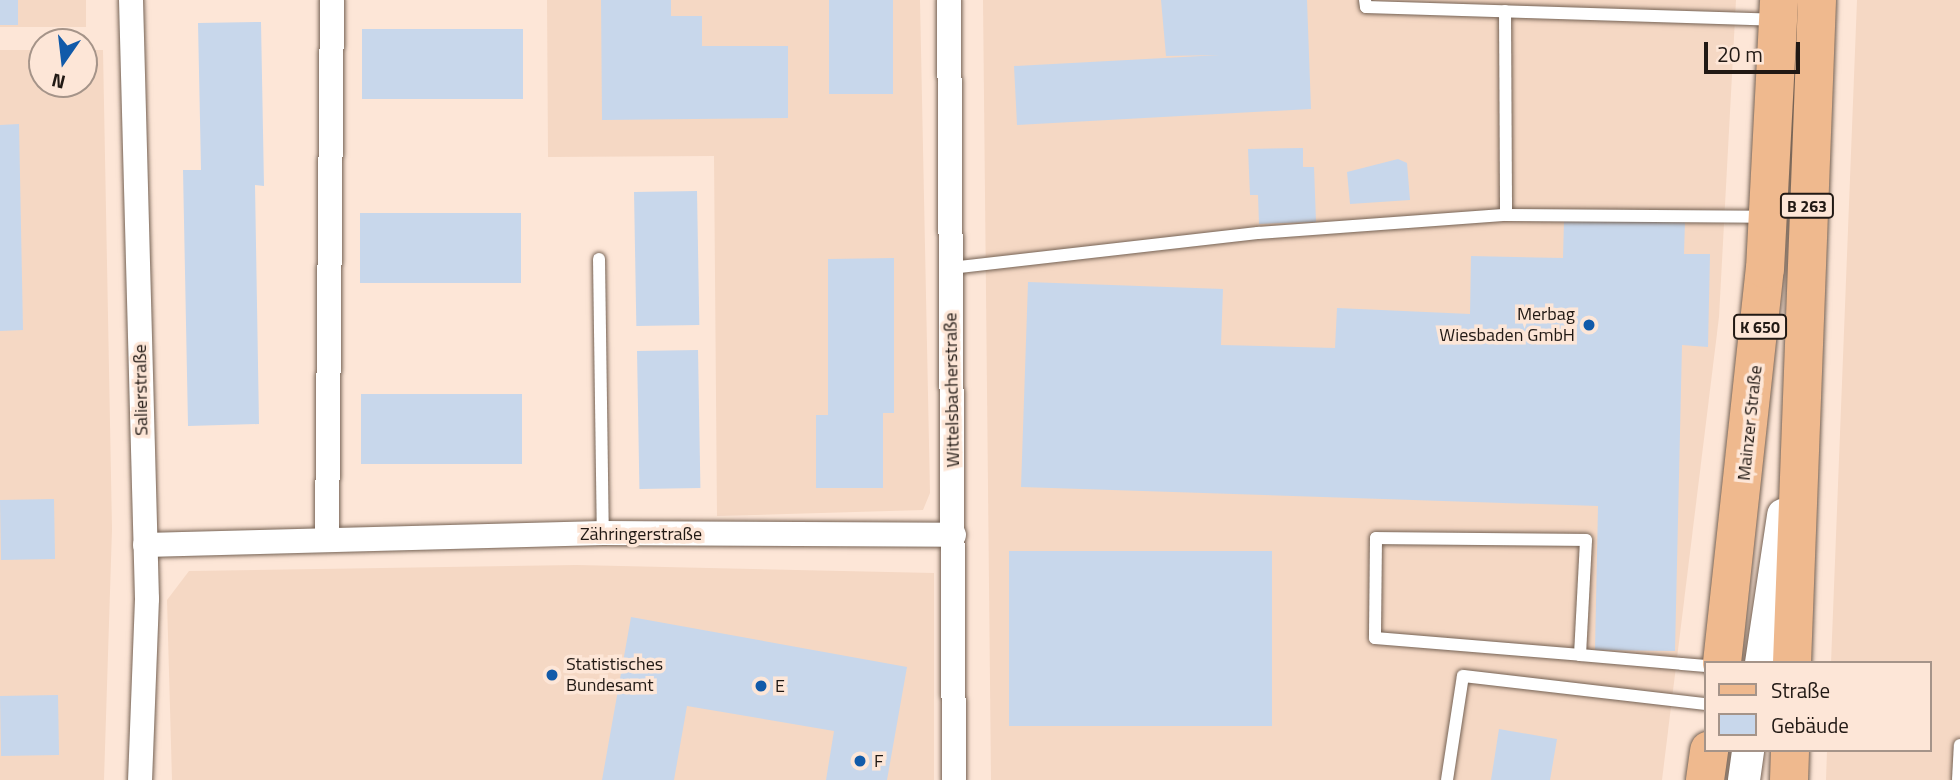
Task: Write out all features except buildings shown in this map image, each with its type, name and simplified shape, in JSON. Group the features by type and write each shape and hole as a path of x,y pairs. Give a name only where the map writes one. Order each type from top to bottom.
{"main road":[{"name":"B 263","path":"1792,661 1798,412 1817,0"},
{"name":"Mainzer Straße","path":"1722,661 1735,594 1769,217 1779,10"},
{"path":"1705,780 1709,752"},
{"path":"1789,780 1790,752"}],"street":[{"name":"Salierstraße","path":"131,0 145,545 140,780"},
{"path":"327,537 332,0"},
{"name":"Wittelsbacherstraße","path":"948,0 954,780"},
{"path":"1761,661 1798,412"},
{"name":"Zähringerstraße","path":"145,545 327,537 603,533 954,535"},
{"name":"Mainzer Straße","path":"1735,594 1737,661"},
{"path":"1739,752 1742,780"},
{"path":"1742,780 1748,752"}],"lane":[{"path":"1366,0 1366,7 1505,11 1779,10"},
{"path":"1505,11 1506,215"},
{"path":"950,268 1258,233 1506,215 1769,217"},
{"path":"598,259 603,533"},
{"path":"1580,655 1586,540 1376,538 1375,638 1704,666"},
{"path":"1447,780 1463,676 1704,704"},
{"path":"1958,780 1960,745"}],"shaded area":[{"path":"0,0 86,0 86,27 0,27"},
{"path":"547,0 920,0 930,493 923,510 717,516 714,156 548,157"},
{"path":"983,0 1736,0 1719,317 1662,780 991,780"},
{"path":"1857,0 1960,0 1960,780 1826,780 1827,752 1932,752 1932,661 1831,661"},
{"path":"0,50 28,50 28,98 98,98 98,50 103,50 112,529 104,780 0,780"},
{"name":"Statistisches Bundesamt","path":"577,565 934,573 934,780 172,780 167,600 189,571"}],"place":[{"name":"Merbag Wiesbaden GmbH","path":"1589,325"},
{"name":"Statistisches Bundesamt","path":"552,675"},
{"name":"E","path":"761,686"},
{"name":"F","path":"860,761"}]}
